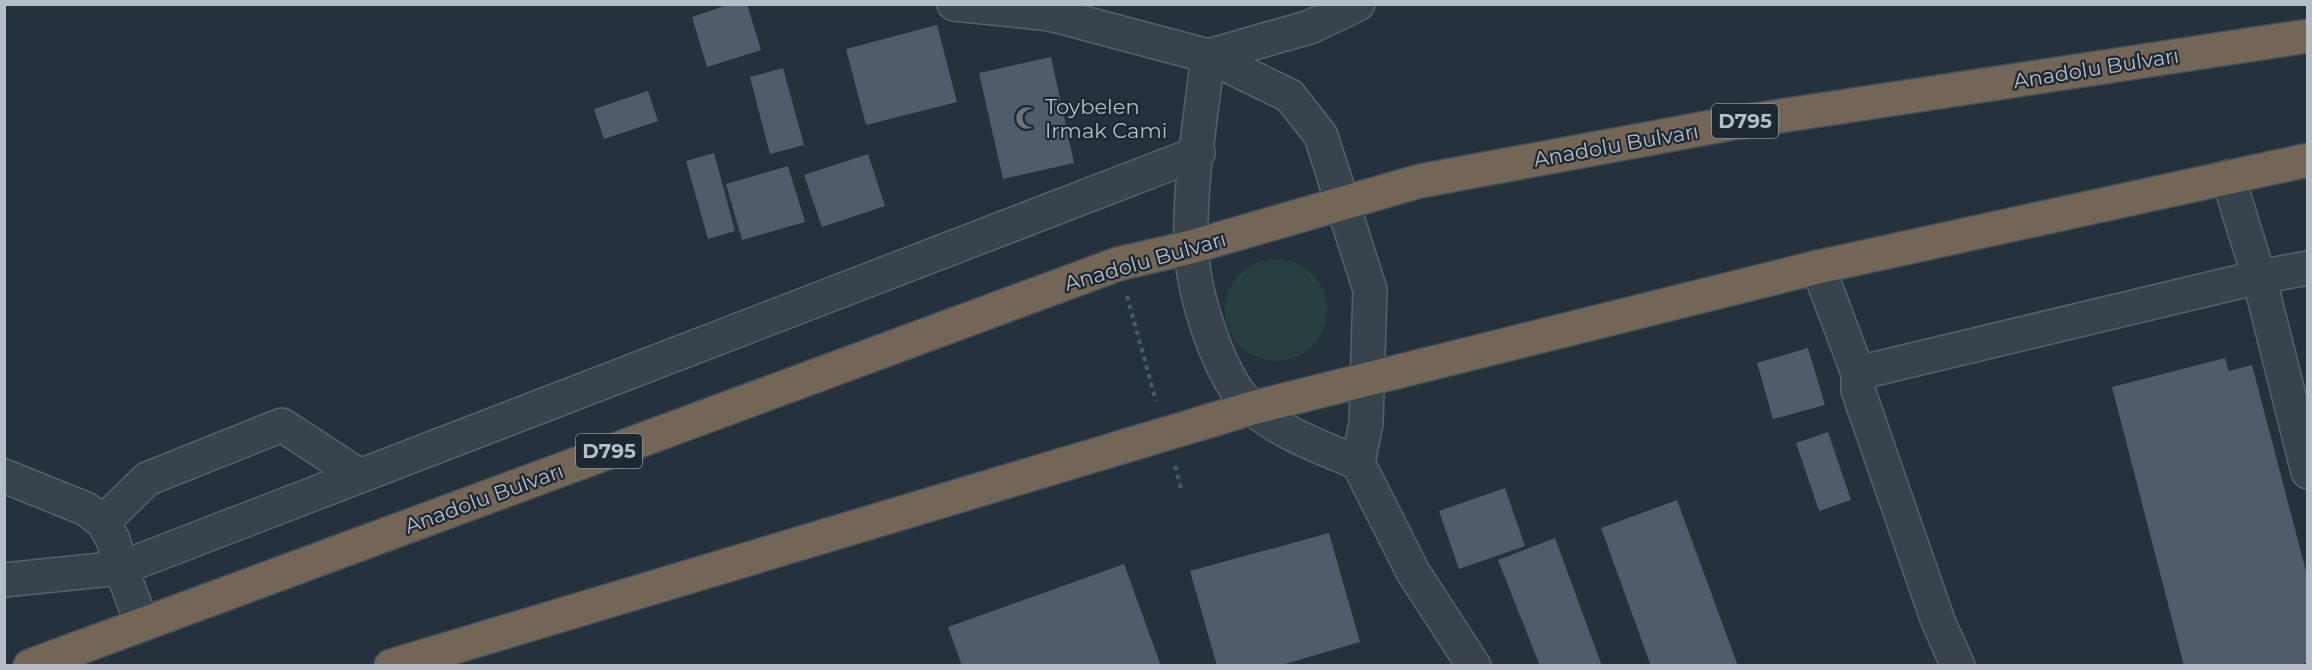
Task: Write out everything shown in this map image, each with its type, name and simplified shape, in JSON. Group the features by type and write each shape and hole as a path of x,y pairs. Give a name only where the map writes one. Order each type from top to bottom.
{"highway":[{"name":"Anadolu Bulvarı","path":"30,666 1118,264 1191,247 1420,181 1728,124 2307,36"},
{"path":"391,666 1252,408 1818,267 2307,160"}],"street":[{"path":"954,4 1050,14 1208,56 1290,96 1321,136 1370,290 1366,423 1358,463 1413,572 1474,666"},
{"path":"1208,56 1310,27 1358,4"},
{"path":"1208,56 1191,247 1209,332 1224,369 1252,408 1296,436 1358,463"},
{"path":"4,580 121,568 1198,153"},
{"path":"2228,177 2259,277 2307,472"},
{"path":"1818,267 1858,373 1858,390 1938,621 1958,666"},
{"path":"1858,373 2259,277 2307,268"},
{"path":"103,522 147,479 282,425 360,476"},
{"path":"4,476 86,509 103,522 113,540 142,624"}],"path":[{"path":"1118,264 1182,492"}],"green space":[{"path":"1276,259 1295,263 1312,274 1323,291 1327,310 1323,329 1312,346 1295,357 1276,361 1257,357 1240,346 1229,329 1225,310 1229,291 1240,274 1257,263"}],"building":[{"path":"730,4 747,4 761,50 707,67 692,17"},
{"path":"937,25 957,102 866,125 846,49"},
{"name":"Toybelen Irmak Cami","path":"1051,57 1074,163 1003,179 979,73"},
{"path":"783,68 804,145 770,154 750,77"},
{"path":"648,91 658,121 604,139 594,109"},
{"path":"714,153 735,231 708,239 686,161"},
{"path":"868,154 885,206 822,227 804,175"},
{"path":"788,166 805,222 742,240 726,184"},
{"path":"1808,348 1825,405 1773,419 1757,363"},
{"path":"2225,358 2229,371 2252,365 2308,579 2308,662 2296,666 2184,666 2112,387"},
{"path":"1828,432 1851,500 1819,511 1796,443"},
{"path":"1505,488 1525,546 1459,569 1439,511"},
{"path":"1677,500 1738,666 1651,666 1601,528"},
{"path":"1329,533 1360,642 1278,666 1217,666 1190,571"},
{"path":"1555,538 1602,666 1540,666 1498,560"},
{"path":"1124,564 1161,666 962,666 948,627"}],"place":[{"name":"Toybelen Irmak Cami","path":"1027,118"}]}
